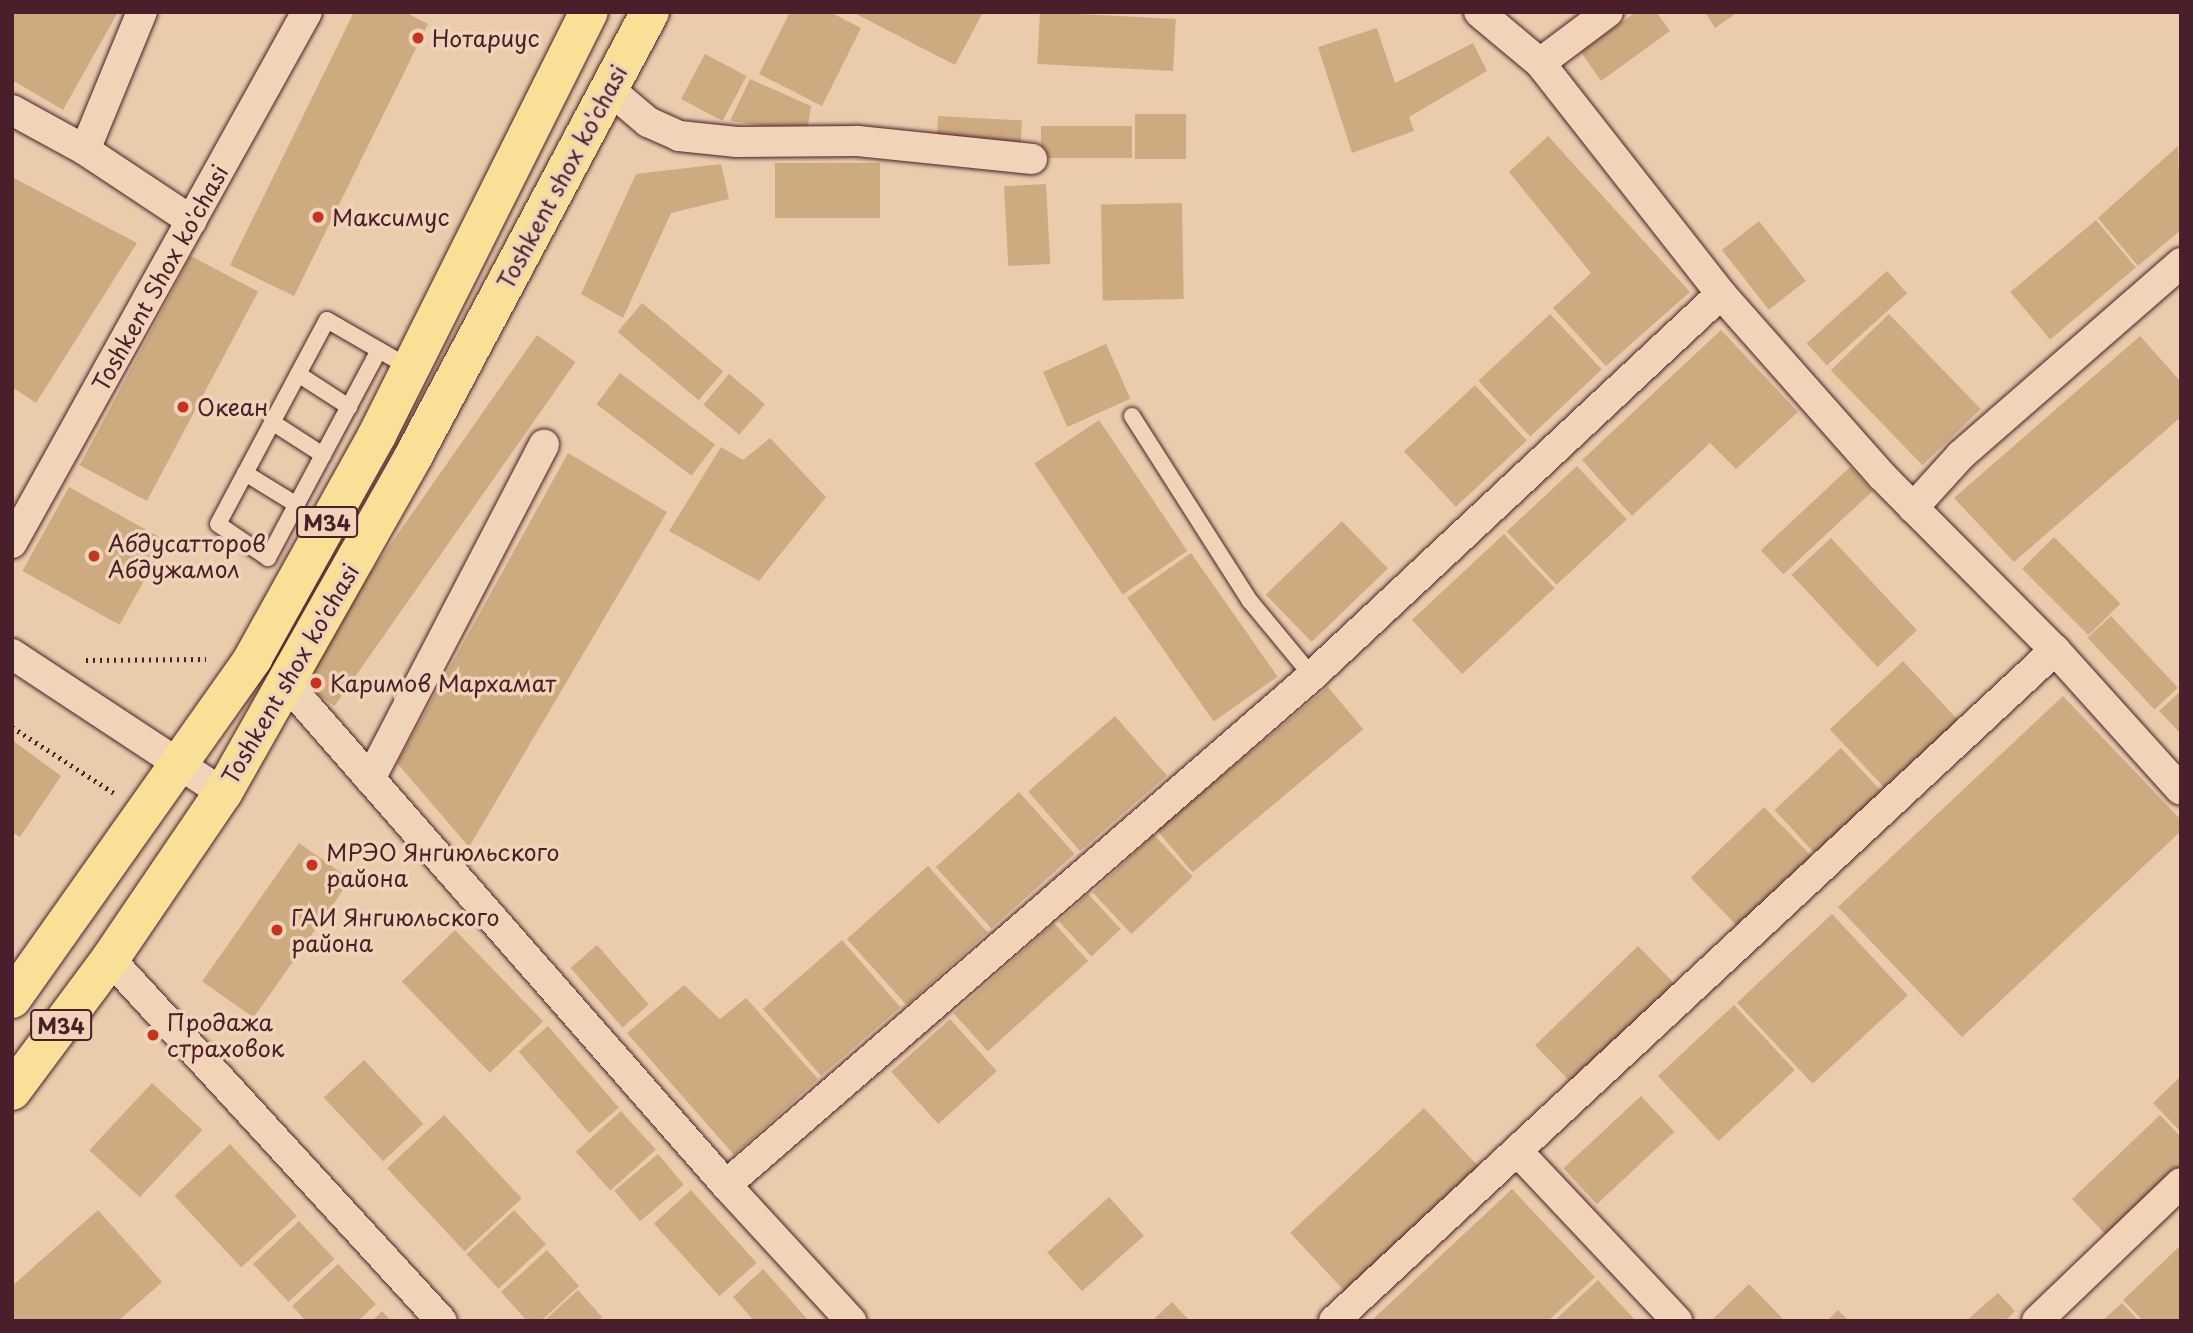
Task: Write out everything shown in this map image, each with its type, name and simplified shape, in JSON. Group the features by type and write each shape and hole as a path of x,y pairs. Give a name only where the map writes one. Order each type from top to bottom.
{"main road":[{"name":"Toshkent shox ko'chasi","path":"12,999 183,763 253,658 395,359 589,12"},
{"name":"Toshkent shox ko'chasi","path":"12,1091 110,960 223,793 287,684 650,12"}],"street":[{"path":"85,150 142,12"},
{"name":"Toshkent Shox ko'chasi","path":"12,543 307,12"},
{"path":"1479,12 1540,63 1721,294 1913,508 2055,650 2181,790"},
{"path":"1540,63 1608,12"},
{"path":"609,89 648,122 679,136 737,142 858,141 1032,159"},
{"path":"12,110 85,150 192,221"},
{"path":"1913,508 1961,455 2181,263"},
{"path":"726,1185 1312,676 1721,294"},
{"path":"370,779 544,445"},
{"path":"1335,1321 2055,650"},
{"path":"12,654 183,763 223,793"},
{"path":"287,684 726,1185 851,1321"},
{"path":"110,960 442,1321"},
{"path":"1518,1152 1676,1321"},
{"path":"2037,1321 2181,1183"}],"lane":[{"path":"327,320 395,359 349,407 268,558 218,524 327,320"},
{"path":"298,374 349,407"},
{"path":"1132,416 1250,601 1312,676"},
{"path":"272,422 323,455"},
{"path":"245,473 297,505"}],"path":[{"path":"78,655 89,662 253,658"},
{"path":"12,727 147,813"}],"building":[{"path":"12,12 118,12 63,110 12,80"},
{"path":"354,12 405,12 428,24 294,296 230,265"},
{"path":"790,12 830,12 861,28 822,106 759,74"},
{"path":"852,12 983,12 955,65"},
{"path":"1040,12 1176,19 1173,71 1037,64"},
{"path":"1636,12 1656,12 1670,31 1601,81 1581,52"},
{"path":"1705,12 1738,12 1715,28"},
{"path":"1377,28 1395,83 1473,43 1487,71 1409,117 1414,131 1352,153 1318,47"},
{"path":"705,54 746,76 723,121 681,99"},
{"path":"750,79 811,106 807,132 730,121"},
{"path":"1135,114 1186,114 1186,159 1135,159"},
{"path":"938,116 1022,120 1020,147 937,143"},
{"path":"1041,126 1132,126 1132,158 1041,158"},
{"path":"1548,136 1690,292 1606,366 1553,308 1591,273 1509,172"},
{"path":"2178,146 2181,230 2138,266 2098,218"},
{"path":"775,163 880,163 880,218 775,218"},
{"path":"721,164 729,199 671,213 623,318 581,294 636,174"},
{"path":"12,177 137,243 36,403 12,387"},
{"path":"1046,184 1050,264 1008,266 1004,186"},
{"path":"1182,203 1184,299 1103,300 1101,204"},
{"path":"2096,220 2136,267 2050,339 2010,292"},
{"path":"1759,221 1806,281 1769,310 1722,250"},
{"path":"191,256 258,292 147,501 80,465"},
{"path":"1887,271 1907,293 1827,366 1807,343"},
{"path":"642,303 723,371 699,400 618,332"},
{"path":"1550,314 1602,370 1530,436 1478,381"},
{"path":"1889,314 1981,409 1922,465 1831,370"},
{"path":"1721,330 1798,412 1736,469 1710,443 1632,516 1582,460"},
{"path":"537,335 576,362 335,706 296,679"},
{"path":"2140,336 2181,382 2181,417 2014,562 1954,498"},
{"path":"1106,344 1130,399 1067,427 1043,372"},
{"path":"620,373 715,445 692,476 597,404"},
{"path":"729,374 765,404 739,435 703,405"},
{"path":"1475,385 1527,441 1456,507 1404,451"},
{"path":"1099,420 1187,551 1123,595 1034,464"},
{"path":"770,438 826,497 759,581 669,531 721,447 743,460"},
{"path":"568,453 667,512 469,847 397,763"},
{"path":"1577,466 1627,519 1557,585 1507,531"},
{"path":"1850,467 1873,491 1783,574 1761,550"},
{"name":"Абдусатторов Абдужамол","path":"69,487 166,541 120,625 22,571"},
{"path":"1342,521 1388,568 1312,642 1266,595"},
{"path":"1504,534 1554,588 1462,674 1412,620"},
{"path":"2054,537 2120,603 2089,635 2022,569"},
{"path":"1831,538 1917,630 1877,667 1792,575"},
{"path":"1191,553 1278,677 1214,721 1127,598"},
{"path":"2111,616 2178,688 2154,709 2088,638"},
{"path":"1903,661 1960,722 1886,790 1830,729"},
{"path":"1328,687 1363,729 1193,872 1157,830"},
{"path":"2181,691 2181,734 2159,711"},
{"path":"2063,696 2181,820 2181,831 1962,1037 1838,907"},
{"path":"1115,716 1167,776 1080,851 1028,791"},
{"path":"12,740 61,776 20,837 12,832"},
{"path":"1841,748 1883,793 1817,855 1774,810"},
{"path":"1019,792 1075,854 991,929 936,867"},
{"path":"1764,807 1813,858 1740,929 1691,878"},
{"path":"1154,835 1193,877 1131,934 1093,892"},
{"name":"ГАИ Янгиюльского района","path":"299,843 351,879 254,1018 202,981"},
{"path":"928,866 988,932 907,1005 847,939"},
{"path":"1088,894 1121,929 1091,956 1059,921"},
{"path":"1832,914 1908,995 1813,1084 1737,1003"},
{"path":"1054,923 1088,961 988,1051 954,1013"},
{"path":"455,930 543,1021 490,1073 402,981"},
{"path":"842,940 900,1007 821,1076 763,1009"},
{"path":"597,945 649,1005 622,1028 571,968"},
{"path":"1638,946 1676,986 1573,1085 1535,1045"},
{"path":"684,985 720,1019 746,998 818,1079 734,1155 627,1033"},
{"path":"1734,1005 1795,1070 1719,1141 1658,1076"},
{"path":"950,1019 997,1071 938,1124 891,1072"},
{"path":"548,1026 619,1108 589,1133 519,1052"},
{"path":"364,1060 423,1124 383,1161 324,1098"},
{"path":"2181,1076 2181,1132 2153,1103"},
{"path":"152,1083 202,1130 140,1197 89,1150"},
{"path":"1641,1096 1674,1132 1597,1204 1563,1168"},
{"path":"1424,1108 1481,1169 1347,1294 1290,1233"},
{"path":"621,1111 656,1150 610,1190 576,1152"},
{"path":"444,1115 522,1198 465,1252 387,1168"},
{"path":"2160,1115 2181,1137 2181,1167 2107,1236 2072,1199"},
{"path":"230,1144 297,1216 241,1268 174,1196"},
{"path":"658,1154 684,1185 640,1221 614,1191"},
{"path":"1512,1189 1595,1277 1548,1321 1371,1321"},
{"path":"691,1190 757,1263 719,1296 654,1223"},
{"path":"1109,1197 1144,1236 1082,1291 1047,1253"},
{"path":"98,1210 162,1282 118,1321 12,1321 12,1286"},
{"path":"514,1210 546,1244 499,1289 466,1254"},
{"path":"299,1221 334,1259 288,1302 253,1264"},
{"path":"2181,1245 2181,1321 2143,1321 2123,1300"},
{"path":"547,1250 579,1286 541,1321 527,1321 501,1292"},
{"path":"338,1264 376,1304 358,1321 306,1321 292,1306"},
{"path":"763,1269 809,1321 754,1321 733,1297"},
{"path":"1598,1280 1636,1321 1554,1321"},
{"path":"1749,1284 1785,1321 1711,1321"},
{"path":"578,1290 602,1317 599,1321 544,1321"},
{"path":"1998,1293 2015,1311 2005,1321 1966,1321"},
{"path":"1172,1302 1190,1321 1152,1321"},
{"path":"2122,1303 2139,1321 2102,1321"},
{"path":"1838,1310 1849,1321 1827,1321"},
{"path":"382,1311 391,1321 372,1321"}],"place":[{"name":"Нотариус","path":"418,38"},
{"name":"Максимус","path":"318,217"},
{"name":"Океан","path":"183,407"},
{"name":"Абдусатторов Абдужамол","path":"94,556"},
{"name":"Каримов Мархамат","path":"316,683"},
{"name":"МРЭО Янгиюльского района","path":"312,865"},
{"name":"ГАИ Янгиюльского района","path":"277,930"},
{"name":"Продажа страховок","path":"153,1035"}]}
